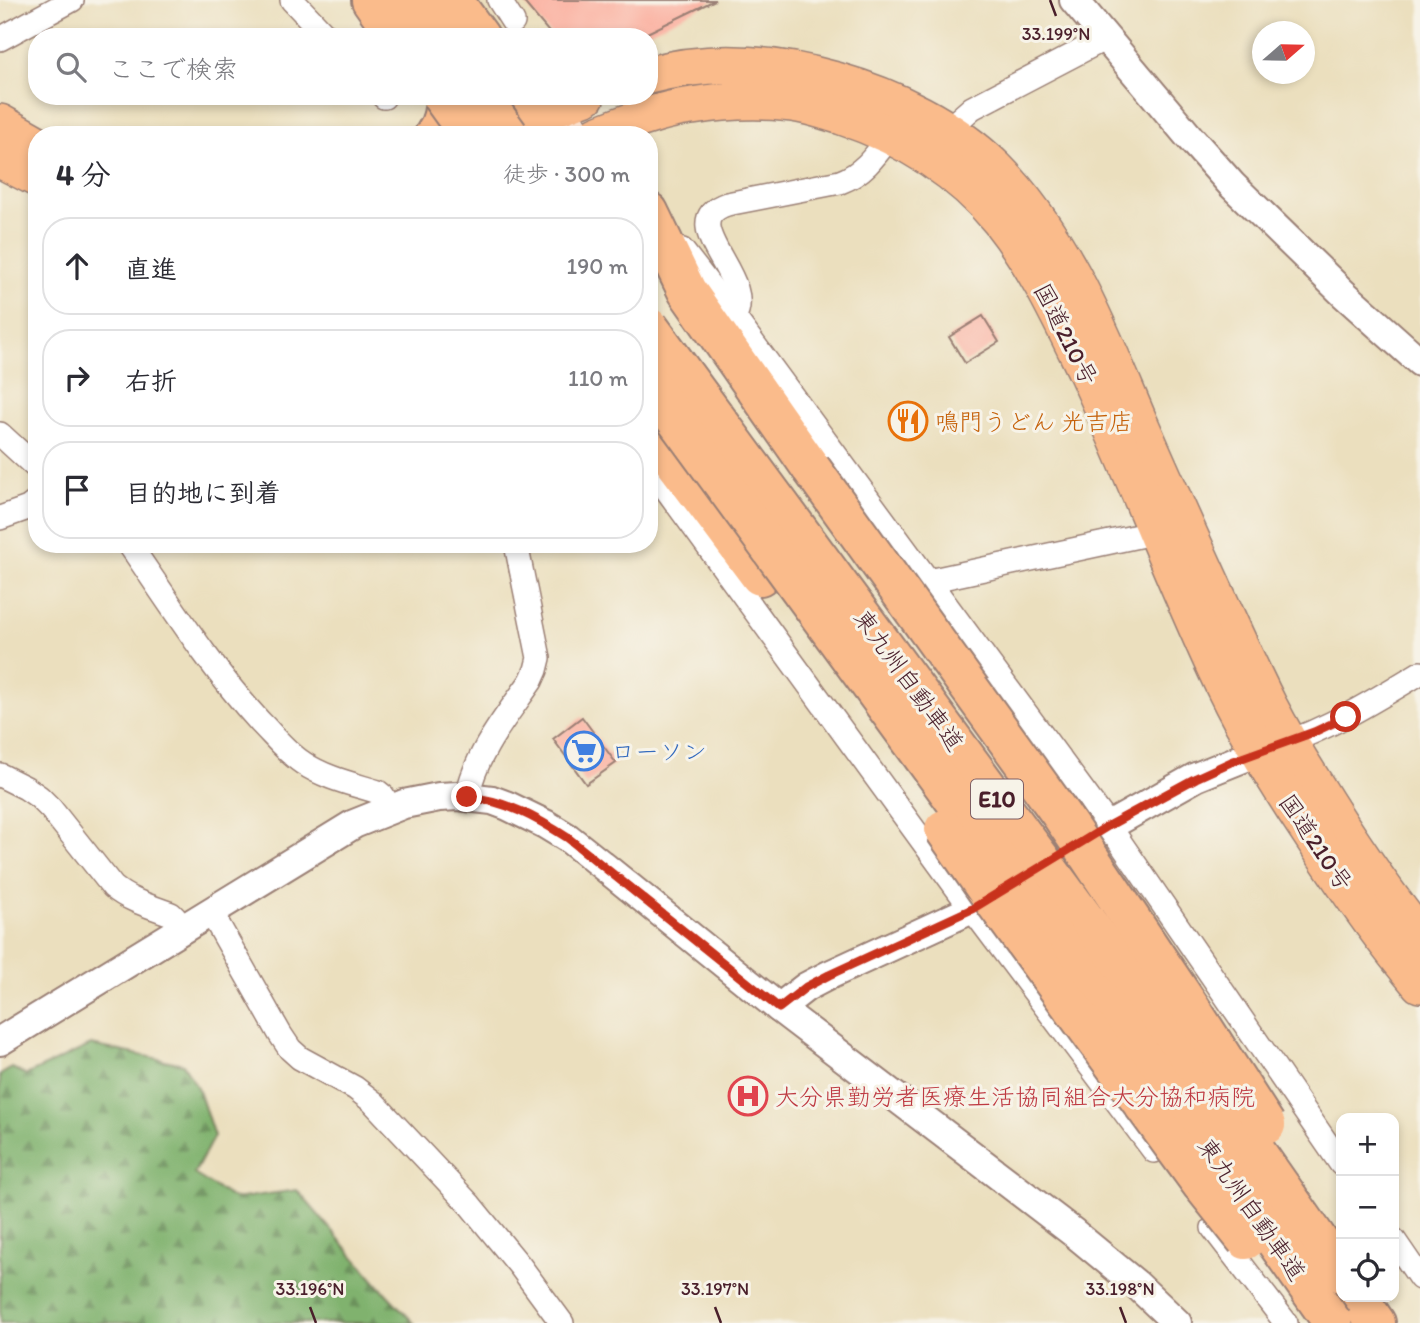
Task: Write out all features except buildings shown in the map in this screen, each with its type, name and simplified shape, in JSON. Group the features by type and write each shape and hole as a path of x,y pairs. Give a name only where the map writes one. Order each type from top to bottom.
{"highway":[{"path":"371,0 391,28"},
{"path":"405,0 424,28"},
{"path":"412,0 432,28"},
{"path":"453,0 495,28"},
{"name":"国道210号","path":"658,73 724,64 773,66 856,86 947,130 993,167 1012,187 1032,211 1063,260 1093,317 1225,614 1269,706 1273,747 1334,870 1366,916 1420,984"},
{"name":"国道210号","path":"621,126 688,106 791,103 828,111 891,135 952,171 981,198 1026,257 1070,338 1218,672 1420,937"},
{"path":"439,126 443,105"},
{"path":"449,105 462,126"},
{"path":"460,105 466,126"},
{"path":"503,105 527,115"},
{"path":"504,126 558,105"},
{"path":"0,123 28,139"},
{"path":"0,159 28,173"},
{"path":"658,230 687,291 1061,814 1336,1231"},
{"name":"東九州自動車道","path":"658,339 1255,1150 1336,1266"},
{"name":"東九州自動車道","path":"658,395 1226,1171 1333,1323"},
{"path":"658,440 882,738 994,901 1202,1185 1314,1323"},
{"path":"1361,1302 1376,1323"},
{"path":"1383,1302 1398,1323"}],"main road":[{"path":"527,115 556,126"}],"street":[{"path":"0,38 72,0"},
{"path":"292,0 318,28"},
{"path":"496,28 499,0"},
{"path":"1074,0 1191,139 1233,184 1344,294 1420,362"},
{"path":"947,130 972,108 1105,38"},
{"path":"654,126 688,106"},
{"path":"734,317 738,311 739,297 734,281 711,239 708,230 709,214 715,208 727,204 848,179 863,169 891,135"},
{"path":"658,222 734,317 1108,826 1336,1157"},
{"path":"0,434 28,460"},
{"path":"658,478 972,909 1286,1323"},
{"path":"0,518 28,508"},
{"path":"928,580 1157,532"},
{"path":"135,553 208,660 283,747 303,764 326,775 378,792 390,809"},
{"path":"467,797 484,749 531,681 539,658 518,553"},
{"path":"779,1008 806,987 829,975 972,909 1108,826 1196,778 1346,717 1420,673"},
{"path":"0,775 33,793 51,808 113,887 138,902 171,914 181,930"},
{"path":"0,1041 354,824 404,804 439,797 492,800 509,806 568,838 779,1008 1074,1233 1136,1284 1177,1323"},
{"path":"211,912 290,1049 300,1058 355,1088 373,1102 470,1205 562,1323"},
{"path":"1399,1247 1420,1278"}],"green space":[{"path":"91,1045 183,1064 199,1091 214,1136 194,1174 234,1199 297,1190 414,1323 0,1323 0,1075 12,1068 26,1075"}],"place":[{"name":"鳴門うどん 光吉店","path":"908,421"},
{"name":"ローソン","path":"584,751"},
{"name":"大分県勤労者医療生活協同組合大分協和病院","path":"748,1096"}],"route":[{"path":"467,797 492,800 509,806 568,838 779,1008 806,987 829,975 972,909 1108,826 1196,778 1346,717"}]}
